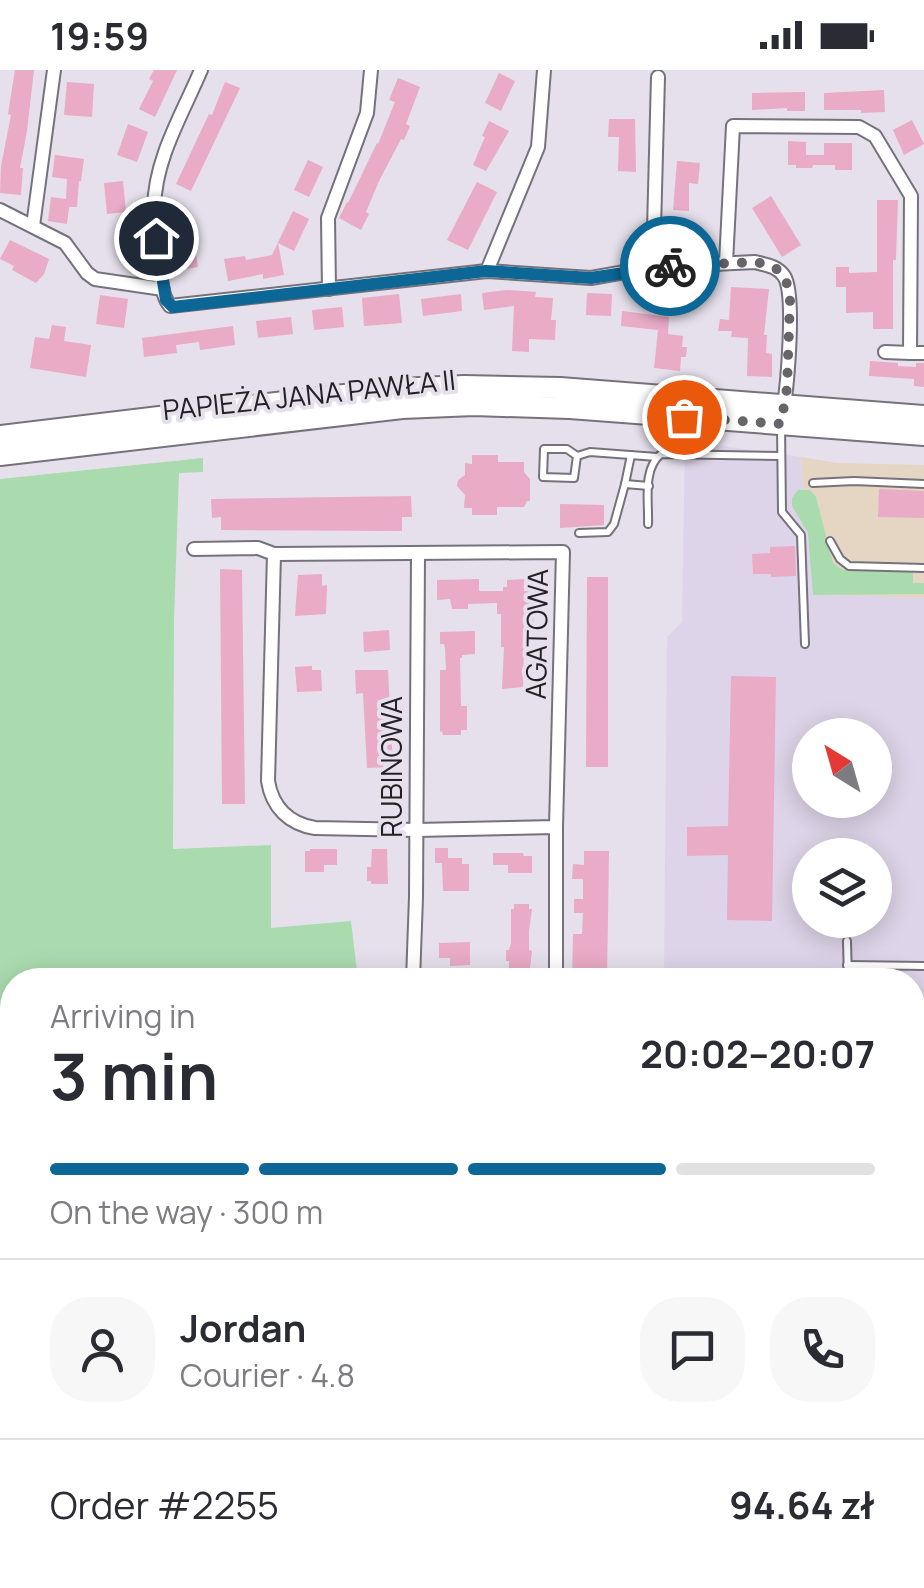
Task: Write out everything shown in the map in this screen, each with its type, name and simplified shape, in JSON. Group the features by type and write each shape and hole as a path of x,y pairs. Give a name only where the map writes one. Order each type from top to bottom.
{"main road":[{"name":"PAPIEŻA JANA PAWŁA II","path":"0,436 430,388 560,388 924,436"},
{"name":"PAPIEŻA JANA PAWŁA II","path":"0,455 436,406 924,416"}],"street":[{"path":"33,226 54,70"},
{"path":"201,70 170,138 155,194 163,289 166,302 173,307 486,271 591,278 653,267 756,262 780,271 790,300 787,388 782,415"},
{"path":"329,289 328,218 367,114 371,70"},
{"path":"486,271 538,147 544,70"},
{"path":"653,267 658,77"},
{"path":"726,263 733,126 859,128 875,136 911,196 917,352 885,352"},
{"path":"0,210 65,242 95,279 163,289"},
{"name":"AGATOWA","path":"194,549 258,548 274,554 563,552 556,826"},
{"path":"274,554 268,781 272,799 286,816 315,828 556,826 556,968"},
{"name":"RUBINOWA","path":"413,968 418,554"}],"lane":[{"path":"782,415 782,512 801,535 805,644"},
{"path":"544,449 567,449 577,456 574,478 543,477 544,449"},
{"path":"577,456 590,452 780,456"},
{"path":"579,534 608,532 614,524 631,455"},
{"path":"648,524 650,466 657,456"},
{"path":"813,483 924,484"},
{"path":"625,484 649,486"},
{"path":"830,542 848,566 924,568"},
{"path":"847,941 847,968"},
{"path":"847,965 924,966"}],"shaded area":[{"path":"685,441 801,457 813,595 924,598 924,968 664,968 667,637 682,622"},
{"path":"801,457 837,463 924,465 924,598 813,595"}],"green space":[{"path":"203,458 203,472 179,473 173,849 271,845 271,928 351,921 357,968 0,968 0,479"},
{"path":"798,490 810,490 816,497 833,563 843,570 913,572 913,583 924,583 924,594 813,595 808,533 792,506"}],"building":[{"path":"15,70 34,70 20,168 21,195 0,193"},
{"path":"154,70 177,70 155,117 139,109 153,81 149,79"},
{"path":"499,73 515,81 501,111 485,103"},
{"path":"398,78 420,87 406,124 410,126 379,181 361,230 339,218 378,144 395,102 389,100"},
{"path":"67,82 94,84 92,117 64,115"},
{"path":"225,82 240,88 191,191 176,184"},
{"path":"884,90 885,112 824,110 824,93"},
{"path":"805,92 805,111 752,110 752,93"},
{"path":"609,119 635,119 636,172 618,171 619,137 608,137"},
{"path":"912,120 924,144 904,155 893,130"},
{"path":"489,121 509,131 486,171 473,165"},
{"path":"128,124 148,132 137,162 117,155"},
{"path":"788,141 806,142 806,155 824,155 824,143 852,143 852,170 835,170 835,165 788,165"},
{"path":"55,155 84,159 77,207 69,207 67,224 48,221 51,197 66,199 67,179 52,177"},
{"path":"308,160 323,167 309,197 294,190"},
{"path":"677,161 700,163 698,184 689,183 689,211 673,210"},
{"path":"123,181 126,212 107,214 104,183"},
{"path":"477,182 497,192 468,250 447,240"},
{"path":"771,196 801,245 782,257 752,208"},
{"path":"877,200 898,200 893,329 873,329 873,312 846,313 846,287 836,287 836,267 849,267 849,273 877,272"},
{"path":"293,211 309,219 294,251 278,243 284,275 263,279 263,274 228,281 224,259 272,255"},
{"path":"193,233 198,267 179,270 174,236"},
{"path":"10,240 49,259 36,283 0,259"},
{"path":"731,287 769,289 764,335 766,353 772,354 772,377 747,376 748,338 731,337 732,331 718,331 720,319 729,320"},
{"path":"507,290 553,298 551,320 556,320 555,340 529,339 529,352 512,351 514,306 484,310 482,293"},
{"path":"587,293 612,294 611,316 586,315"},
{"path":"399,294 402,323 364,326 362,298"},
{"path":"461,294 462,311 423,316 421,299"},
{"path":"100,295 128,299 124,328 96,324"},
{"path":"342,307 344,327 314,330 312,310"},
{"path":"622,311 669,317 668,334 683,336 682,347 687,347 680,371 654,368 658,330 621,326"},
{"path":"291,317 293,334 258,338 256,321"},
{"path":"52,325 66,327 64,341 91,345 86,377 30,368 35,337 49,339"},
{"path":"233,326 235,345 200,350 199,342 176,345 177,353 144,357 142,338"},
{"path":"870,361 916,367 916,363 924,363 924,387 914,386 914,379 869,376"},
{"path":"472,455 498,455 498,462 524,462 524,472 530,479 530,501 524,507 497,507 497,515 472,515 472,508 464,508 465,495 457,486 465,475 465,463 472,464"},
{"path":"879,489 924,491 924,518 878,517"},
{"path":"411,496 412,517 402,517 402,531 221,530 221,517 212,518 211,499"},
{"path":"560,504 604,505 604,525 560,528"},
{"path":"795,546 796,576 753,574 752,554 770,553 770,547"},
{"path":"220,569 242,570 245,804 222,804"},
{"path":"322,574 322,586 327,585 326,614 295,616 298,575"},
{"path":"587,577 608,577 608,767 586,767"},
{"path":"479,579 479,591 503,591 507,580 524,579 524,591 535,591 532,648 524,648 523,687 502,689 504,647 497,603 452,609 450,599 437,600 437,580"},
{"path":"389,630 390,650 364,652 363,632"},
{"path":"475,631 475,654 460,658 461,706 467,706 467,730 461,730 461,735 443,735 440,670 446,670 440,632"},
{"path":"312,666 312,670 321,670 322,691 297,692 295,667"},
{"path":"355,670 388,670 393,767 367,768 363,693 356,694"},
{"path":"731,676 776,677 772,921 727,920 728,855 687,856 687,827 728,826"},
{"path":"435,848 448,848 448,858 462,858 462,864 469,864 469,891 443,891 442,863 435,863"},
{"path":"337,849 337,865 324,865 324,872 305,872 305,851"},
{"path":"372,849 387,849 388,884 367,881"},
{"path":"584,851 609,851 607,968 572,968 573,934 582,934 583,913 574,913 574,899 583,899 583,879 572,879 573,864 584,865"},
{"path":"493,853 532,856 532,873 508,873 508,865 493,865"},
{"path":"514,904 529,904 532,909 530,968 509,968 506,961"},
{"path":"470,942 470,965 450,966 450,958 439,958 439,943"}],"way so far":[{"path":"670,266 756,262 771,266 786,280 790,300 787,388 781,424 684,417"}],"route":[{"path":"156,238 166,300 173,307 486,271 591,278 670,266"}]}
